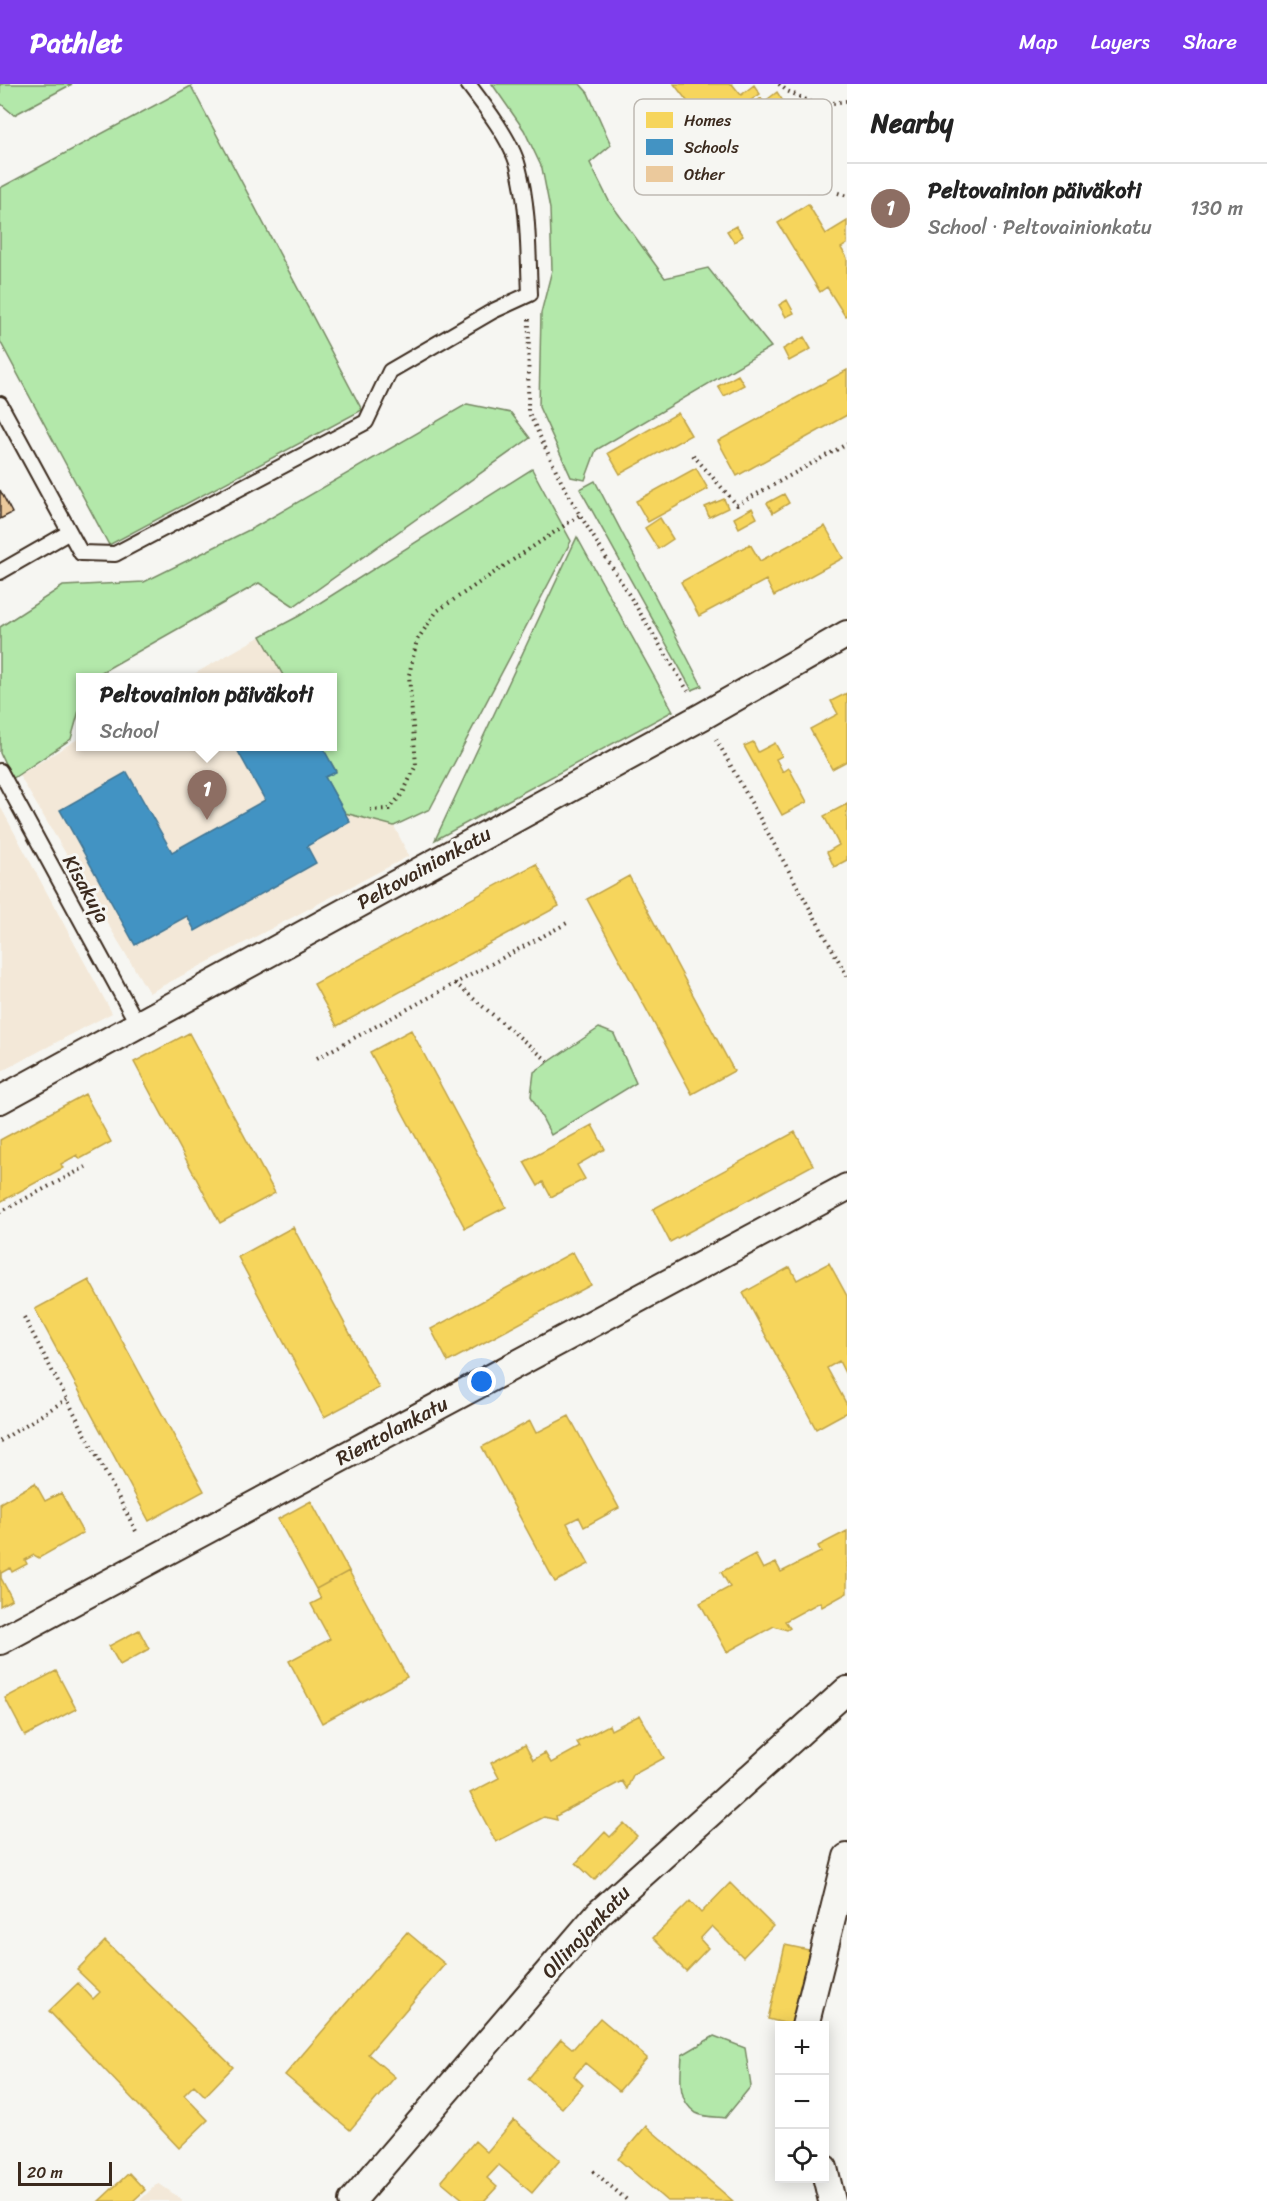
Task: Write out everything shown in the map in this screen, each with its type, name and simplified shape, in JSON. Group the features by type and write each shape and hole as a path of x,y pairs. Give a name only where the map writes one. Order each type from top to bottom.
{"street":[{"name":"Peltovainionkatu","path":"0,1100 703,716 847,634"},
{"name":"Rientolankatu","path":"0,1641 847,1187"},
{"name":"Ollinojankatu","path":"352,2201 598,1914 847,1690"},
{"path":"806,2021 847,1857"},
{"path":"828,2183 832,2201"}],"lane":[{"path":"0,404 68,533 81,553 115,554 366,422 390,371 493,311 530,294 527,213 518,164 493,117 468,84"},
{"path":"0,572 68,533"},
{"name":"Kisakuja","path":"0,771 138,1025"}],"path":[{"path":"779,84 787,91 805,99"},
{"path":"832,103 847,101"},
{"path":"838,193 847,196"},
{"path":"530,294 528,411 580,515 703,716 847,976"},
{"path":"693,455 737,505 847,444"},
{"path":"370,810 389,808 403,794 416,765 409,675 417,640 437,611 580,515"},
{"path":"317,1058 569,922"},
{"path":"455,983 549,1062"},
{"path":"0,1212 86,1167"},
{"path":"24,1317 151,1560"},
{"path":"0,1441 67,1399"},
{"path":"593,2171 628,2201"}],"shaded area":[{"path":"261,636 282,673 196,673"},
{"path":"76,740 76,751 324,751 336,772 325,778 345,813 394,826 409,856 149,993 19,775"},
{"path":"0,806 112,1013 0,1072"},
{"path":"158,2183 184,2201 139,2201"}],"green space":[{"path":"0,84 72,84 14,115 0,103"},
{"path":"492,84 580,84 588,93 611,145 590,163 609,201 665,278 708,268 771,347 596,450 585,480 571,477 539,407 541,313 552,270 550,209 542,168 524,130"},
{"path":"191,86 362,410 109,545 0,341 0,188"},
{"path":"467,404 511,413 530,438 294,606 259,583 100,673 76,673 76,722 71,739 12,779 0,753 0,627 63,586 144,582 255,527"},
{"path":"532,469 571,541 430,809 394,826 345,813 325,777 336,771 324,751 337,751 337,673 282,673 261,636 299,616"},
{"path":"595,481 702,686 692,690 580,489"},
{"path":"577,537 673,711 435,840"},
{"path":"599,1028 614,1034 636,1083 551,1135 531,1096 534,1072"},
{"path":"714,2036 745,2048 751,2086 725,2118 696,2113 685,2101 681,2087 682,2055"}],"building: Homes":[{"path":"674,84 732,84 741,95 754,85 760,94 753,99 686,99"},
{"path":"777,92 782,99 768,99"},
{"path":"808,204 826,234 847,221 847,244 841,248 847,258 847,315 845,316 827,287 820,292 778,223"},
{"path":"736,226 743,236 734,242 727,231"},
{"path":"787,300 794,313 786,317 779,305"},
{"path":"804,337 811,349 789,361 783,349"},
{"path":"847,370 847,415 737,476 718,441"},
{"path":"738,375 744,385 724,396 718,386"},
{"path":"678,413 691,435 620,474 608,453"},
{"path":"696,468 708,489 648,522 636,501"},
{"path":"784,494 789,503 773,513 767,503"},
{"path":"724,499 728,508 709,517 705,507"},
{"path":"752,508 757,518 739,528 734,518"},
{"path":"660,518 673,539 658,549 645,528"},
{"path":"825,526 843,558 774,596 766,580 699,616 681,582 750,544 760,561"},
{"path":"847,693 847,761 832,769 810,729 838,714 831,701"},
{"path":"753,742 758,752 775,743 782,756 776,759 783,772 789,768 807,802 782,815 744,746"},
{"path":"847,804 847,860 834,867 827,852 839,845 824,816"},
{"path":"536,864 559,906 337,1026 314,984"},
{"path":"629,876 734,1071 692,1094 587,899"},
{"path":"411,1030 506,1207 465,1228 370,1052"},
{"path":"189,1033 275,1193 220,1223 134,1062"},
{"path":"85,1094 111,1142 80,1159 77,1155 61,1164 63,1168 0,1202 0,1140"},
{"path":"592,1125 605,1149 577,1165 585,1179 551,1197 543,1182 538,1186 524,1162"},
{"path":"795,1132 813,1165 670,1242 653,1209"},
{"path":"293,1227 379,1388 324,1417 238,1257"},
{"path":"573,1252 591,1285 448,1362 431,1329"},
{"path":"829,1263 847,1296 847,1372 845,1373 839,1361 827,1368 847,1405 847,1412 816,1429 743,1293 790,1267 797,1280"},
{"path":"89,1280 204,1491 149,1521 35,1309"},
{"path":"569,1416 619,1508 584,1527 579,1517 567,1523 589,1564 555,1582 482,1447 530,1421 536,1433"},
{"path":"35,1483 45,1501 61,1493 83,1533 39,1558 34,1555 25,1560 27,1564 12,1572 10,1568 1,1573 1,1578 12,1599 0,1606 0,1503"},
{"path":"311,1501 349,1571 316,1589 278,1519"},
{"path":"847,1531 847,1593 822,1607 820,1602 785,1621 790,1628 787,1630 774,1626 727,1652 700,1603 730,1587 721,1572 755,1554 763,1569 776,1563 781,1572 821,1552 818,1546"},
{"path":"349,1571 407,1677 322,1723 289,1661 330,1639 311,1604 321,1599 316,1589"},
{"path":"139,1630 149,1649 120,1665 109,1646"},
{"path":"56,1671 76,1709 25,1736 5,1698"},
{"path":"640,1715 664,1758 633,1775 627,1789 622,1781 556,1816 557,1820 544,1817 496,1842 470,1793 499,1778 491,1763 525,1745 533,1760 545,1753 551,1763 580,1747 577,1742 609,1725 611,1730"},
{"path":"624,1823 637,1836 594,1880 576,1863 605,1832 610,1837"},
{"path":"730,1883 773,1926 743,1957 712,1926 700,1939 708,1948 686,1971 653,1938 690,1901 701,1913"},
{"path":"407,1932 445,1964 368,2054 395,2077 350,2130 285,2075"},
{"path":"105,1941 233,2067 205,2096 194,2085 184,2095 208,2120 179,2148 49,2011 78,1983 93,1999 100,1992 77,1970"},
{"path":"785,1945 809,1950 793,2021 768,2019"},
{"path":"600,2018 647,2058 619,2091 585,2063 574,2076 583,2085 562,2108 528,2079 561,2039 573,2049"},
{"path":"514,2120 560,2160 532,2193 499,2165 487,2178 497,2187 484,2201 465,2201 441,2181 475,2141 487,2152"},
{"path":"646,2126 733,2201 667,2201 618,2159"},
{"path":"129,2173 145,2190 133,2201 99,2201"}],"building: Schools":[{"path":"238,751 325,751 336,772 325,777 350,822 307,846 316,863 195,931 187,916 135,945 60,810 127,772 172,852 265,800"}],"building: Other":[{"path":"0,490 12,513 0,519"}],"place":[{"name":"Peltovainion päiväkoti","path":"207,820"}]}
